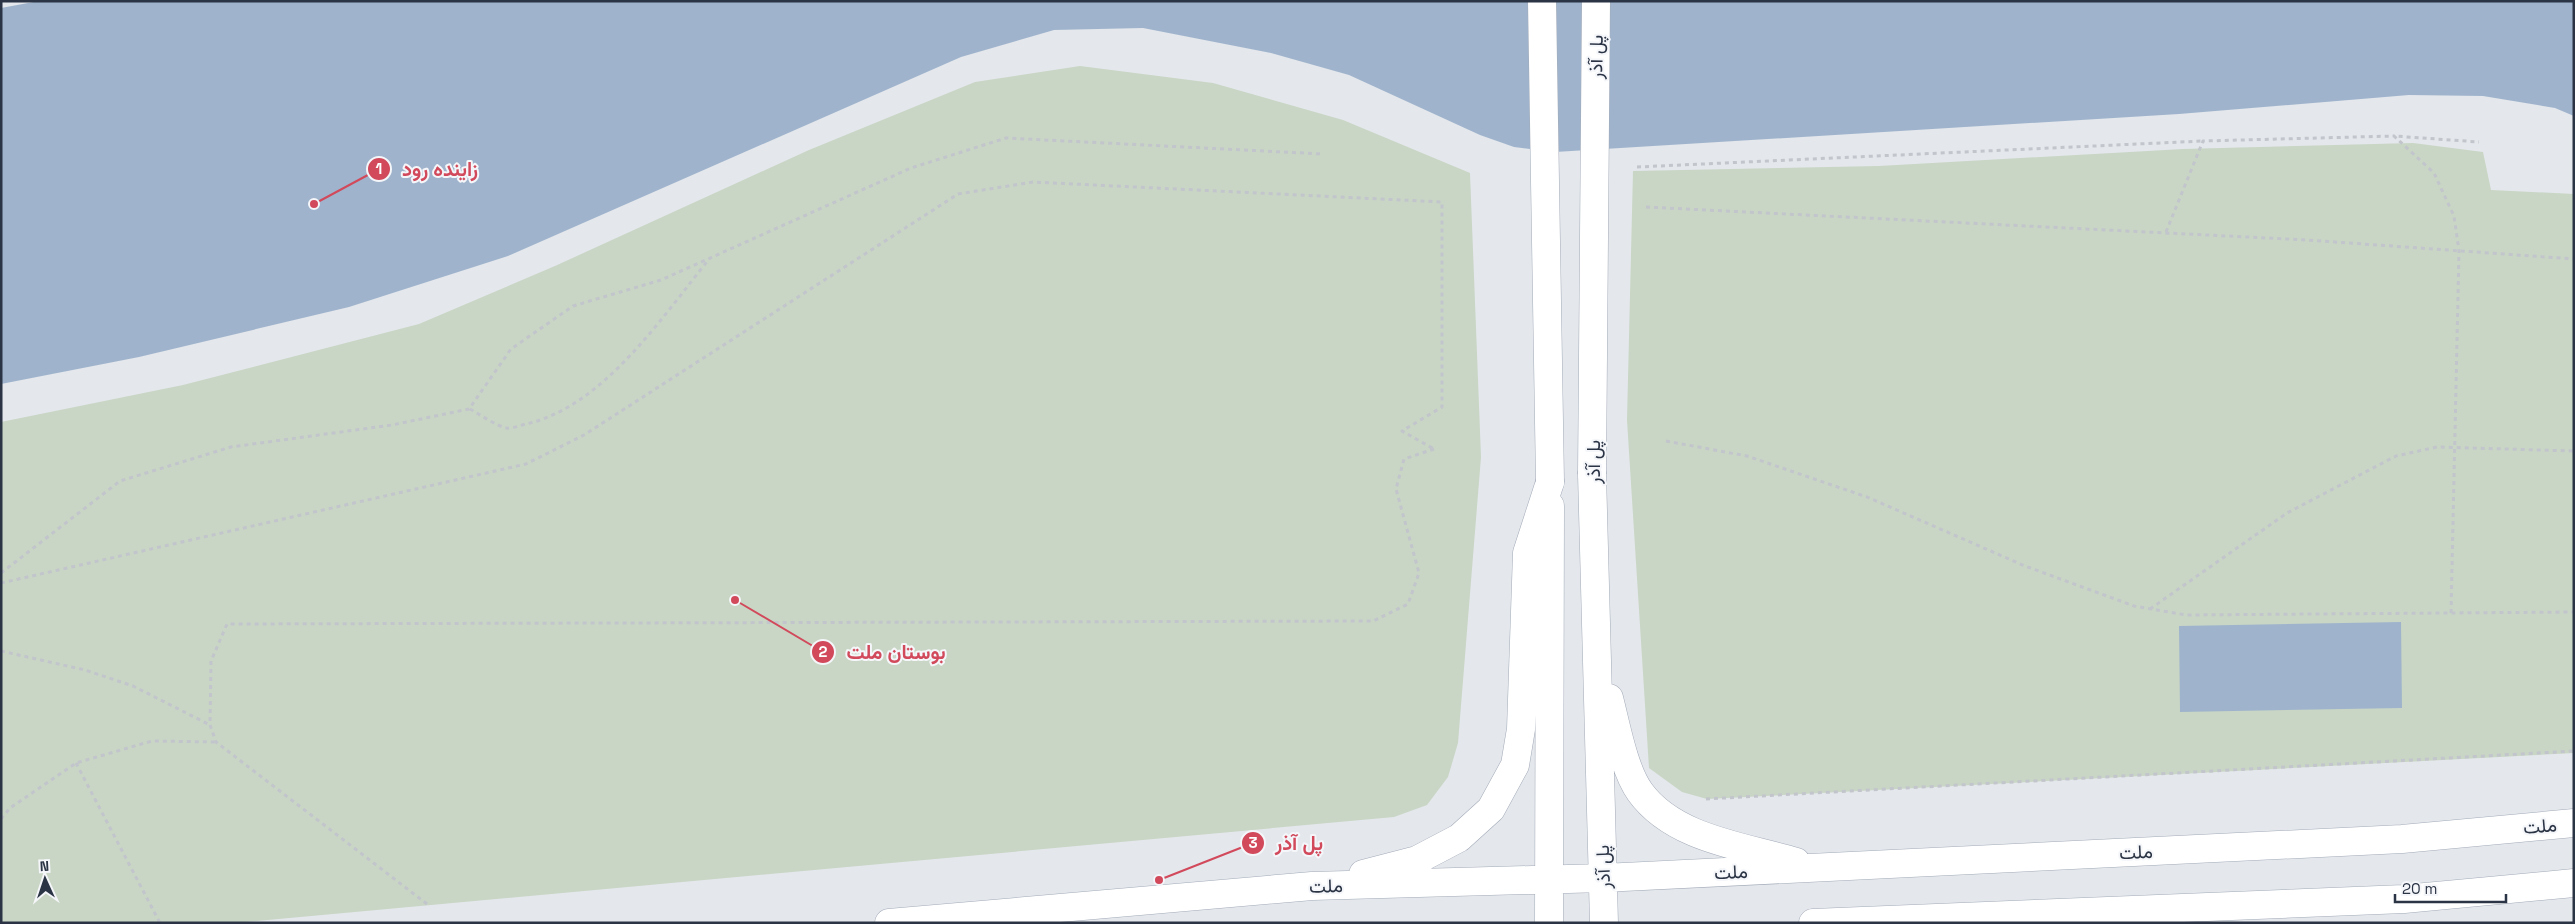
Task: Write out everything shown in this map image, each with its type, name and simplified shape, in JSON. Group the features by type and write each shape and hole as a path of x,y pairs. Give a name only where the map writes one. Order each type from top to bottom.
{"main road":[{"path":"1542,1 1550,482 1549,923"},
{"name":"پل آذر","path":"1596,1 1592,474 1604,923"},
{"path":"1312,886 1417,860 1459,838 1491,809 1515,765 1521,729 1527,553 1550,482"},
{"path":"1597,649 1623,752 1639,791 1662,816 1689,832 1817,868"},
{"name":"ملت","path":"888,923 1312,886 1603,878 2402,839 2574,823"},
{"path":"1822,922 2404,899 2574,883"}],"path":[{"path":"2394,136 2434,173 2454,216 2459,251 2452,613"},
{"path":"1637,167 2203,141 2394,136 2479,142"},
{"path":"469,409 511,349 573,306 661,280 911,168 1006,138 1323,154"},
{"path":"2166,233 2203,141"},
{"path":"1,583 526,464 584,435 958,194 1033,182 1442,202 1442,407 1402,431 1434,449 1404,459 1396,489 1419,573 1408,604 1373,621 227,624 211,661 210,725 216,742 427,904"},
{"path":"1646,207 2166,233 2574,259"},
{"path":"1,574 120,481 231,447 392,426 469,409 507,428 540,421 576,403 608,376 635,348 710,258"},
{"path":"1666,441 1747,456 1867,497 2025,566 2134,606 2186,615 2574,612"},
{"path":"2150,609 2287,513 2396,456 2437,447 2574,451"},
{"path":"1,651 85,670 134,686 210,725"},
{"path":"1,819 10,808 76,762 152,741 216,742"},
{"path":"1650,803 2574,751"},
{"path":"76,762 160,923"}],"green space":[{"path":"1080,66 1213,83 1343,120 1470,173 1481,457 1458,743 1448,777 1427,805 1394,817 235,923 1,923 1,422 183,385 419,324 555,266 809,150 975,82"},
{"path":"2413,143 2483,152 2491,190 2574,194 2574,753 1707,799 1682,792 1649,768 1627,420 1633,171 1879,166 2183,149"}],"water":[{"path":"39,1 2574,1 2574,116 2555,108 2483,96 2409,95 2179,114 1555,152 1514,147 1480,135 1349,75 1271,53 1143,28 1054,30 961,57 508,256 349,307 139,357 1,384 1,8"},
{"path":"2401,622 2402,708 2180,712 2179,626"}],"place":[{"name":"زاینده رود","path":"314,204"},
{"name":"بوستان ملت","path":"735,600"},
{"name":"پل آذر","path":"1159,880"}]}
